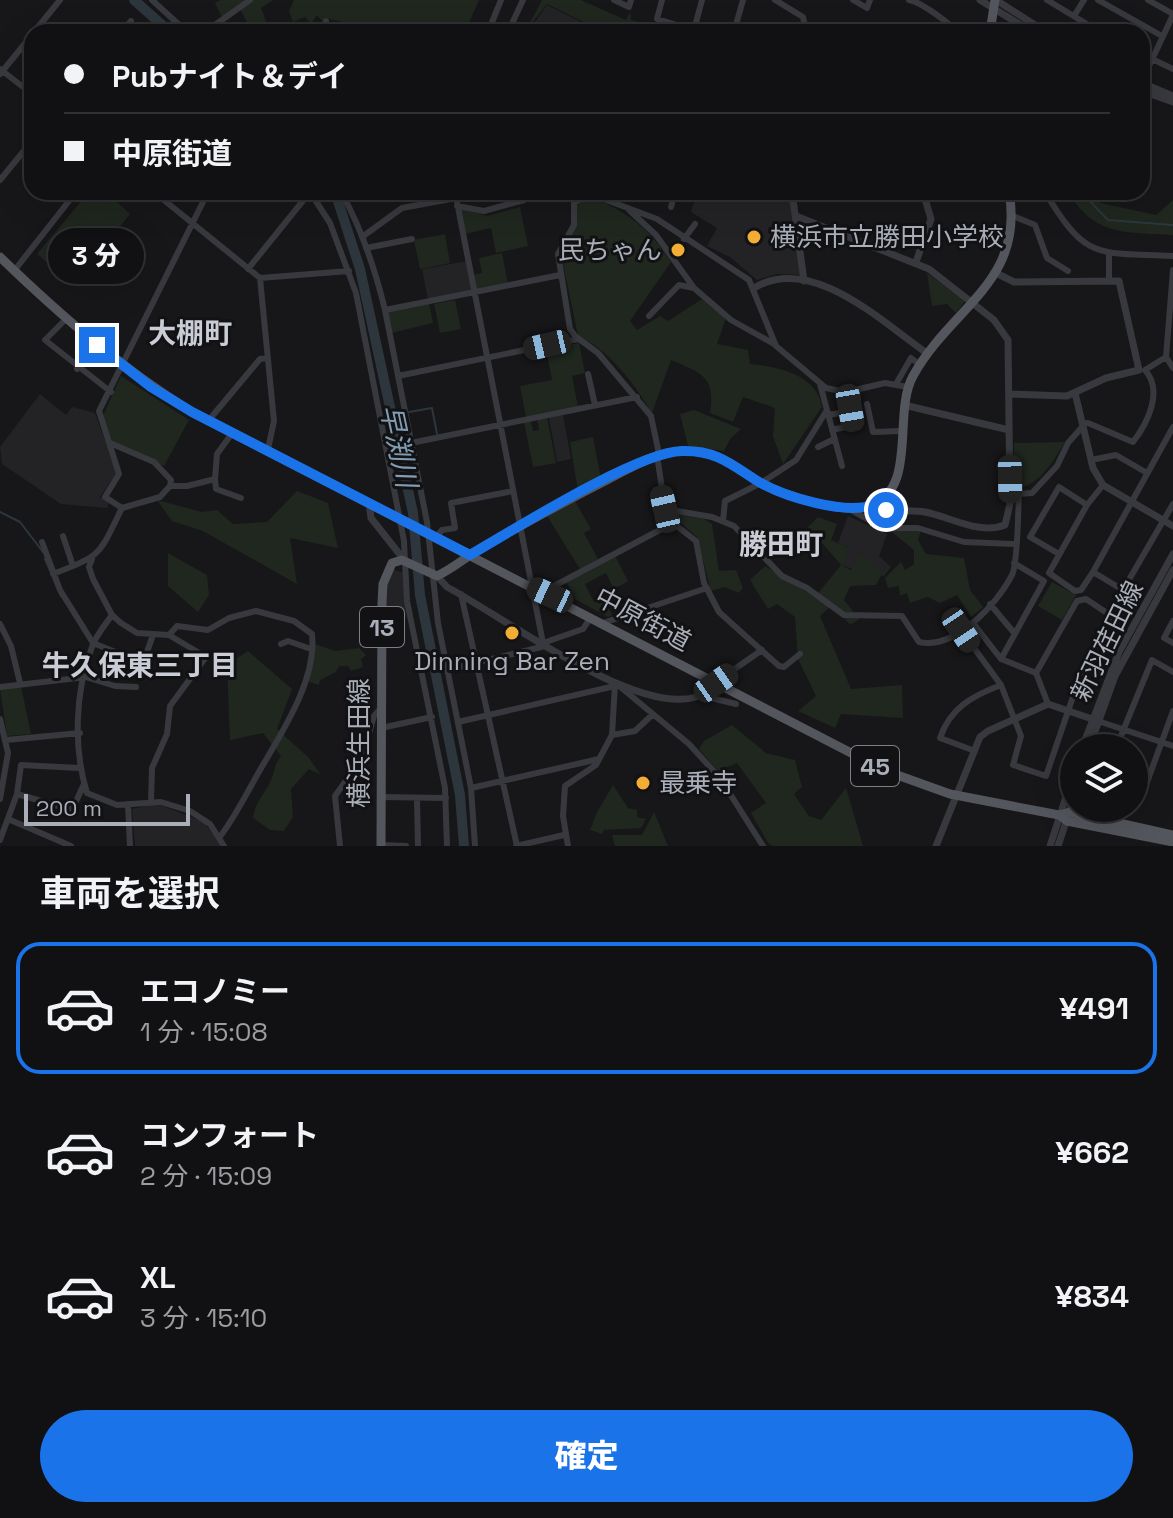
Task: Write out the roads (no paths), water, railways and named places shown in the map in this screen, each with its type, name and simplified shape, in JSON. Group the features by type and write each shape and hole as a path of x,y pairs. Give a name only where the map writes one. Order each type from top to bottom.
{"main road":[{"path":"991,24 995,3"},
{"path":"406,562 432,575 658,454 711,453 733,462 761,483 849,509 873,505 897,481 908,387 928,354 996,273 1008,251 1013,216 1010,200"},
{"name":"45","path":"0,257 66,319 151,387 434,536"},
{"name":"中原街道","path":"434,536 904,779 950,794 1060,815"},
{"name":"横浜生田線","path":"381,846 382,624 387,570 395,561 406,562"},
{"name":"中原街道","path":"1091,822 1173,842"},
{"name":"中原街道","path":"1100,822 1173,835"}],"street":[{"path":"40,24 60,0"},
{"path":"152,0 178,24"},
{"path":"216,24 250,0"},
{"path":"491,24 501,0"},
{"path":"512,24 523,0"},
{"path":"614,0 629,7 631,0"},
{"path":"662,0 657,19 674,24"},
{"path":"698,24 702,0"},
{"path":"736,24 743,0"},
{"path":"775,0 803,17 805,24"},
{"path":"853,0 867,8 870,0"},
{"path":"909,0 918,1 931,15 942,16 950,24"},
{"path":"980,0 995,3 1032,24"},
{"path":"1049,0 1087,24"},
{"path":"1074,16 1084,0"},
{"path":"1098,0 1141,24"},
{"path":"1148,0 1173,14 1150,65"},
{"path":"995,3 1022,24"},
{"path":"128,24 131,21"},
{"path":"1150,29 1162,36"},
{"path":"24,44 1,71 24,88"},
{"path":"1150,57 1173,69"},
{"path":"1150,86 1173,96"},
{"path":"1150,94 1173,102"},
{"path":"0,180 24,151"},
{"path":"14,271 70,200"},
{"path":"164,200 260,278 349,271"},
{"path":"122,508 105,497 119,474 98,417 111,392 120,364 204,200"},
{"path":"248,269 304,200"},
{"path":"315,200 330,223 349,271 401,520 407,601 446,798 447,846"},
{"path":"345,200 362,237 385,310 427,522 447,670 471,788 475,846"},
{"path":"362,237 402,208 450,200"},
{"path":"456,200 545,644"},
{"path":"458,200 484,211 524,200"},
{"path":"578,200 574,203 574,225 558,254 570,329 578,339 592,346 651,416 665,509 673,523 696,541 707,588 719,612 784,667 800,654"},
{"path":"604,200 667,221 684,239 720,259 754,288 776,344"},
{"path":"671,207 673,200"},
{"path":"793,200 804,281"},
{"path":"916,262 931,219 925,200"},
{"path":"1051,200 1082,245 1109,253 1173,256"},
{"path":"629,210 656,235 694,288 731,320 776,344 820,384 835,391 857,390 877,384 908,387"},
{"path":"796,216 916,262 994,320 1008,340 1010,504 1003,526 971,526 923,511 886,510 873,505 869,522"},
{"path":"1013,216 1035,225 1047,258 1068,271"},
{"path":"684,239 695,224"},
{"path":"366,248 412,239"},
{"path":"1109,253 1109,278"},
{"path":"1173,270 1166,357 1173,368"},
{"path":"665,509 723,521 743,532 763,559 782,576 807,588 844,615 902,616 919,642 926,644 943,640 973,623 1013,573 1019,494 1032,493 1057,466 1068,443 1082,425 1088,423 1133,442 1152,412 1150,375 1142,370 1125,318 1122,285 1109,278 1075,284 1014,282 996,273"},
{"path":"385,310 560,275"},
{"path":"260,278 274,421 268,449"},
{"path":"754,288 772,279 804,281 834,290 928,354"},
{"path":"649,316 679,285 694,288"},
{"path":"66,319 45,340 77,369 111,392"},
{"path":"398,376 578,339"},
{"path":"77,369 97,345"},
{"path":"1010,394 1050,396 1075,393 1106,378 1142,370 1166,357"},
{"path":"209,420 260,359 268,358"},
{"path":"896,384 911,358 920,365"},
{"path":"588,374 595,405"},
{"path":"820,384 842,466"},
{"path":"827,413 846,412 858,400 857,390"},
{"path":"1075,393 1091,460 1103,485 1173,526"},
{"path":"411,443 637,397"},
{"path":"867,404 873,432 901,431"},
{"path":"904,405 1009,430"},
{"path":"832,430 853,425 850,408"},
{"path":"723,521 725,501 761,483 796,460 827,413"},
{"path":"1103,485 1087,505 1049,573 1054,580 1081,590 1173,427"},
{"path":"233,432 217,454 216,489 241,498"},
{"path":"818,447 834,439"},
{"path":"110,443 154,462 171,480 170,486 160,497 122,508 100,551 92,559 89,567 93,579 112,615 129,630 169,635 206,657 170,706 167,734 152,768 151,802"},
{"path":"1091,460 1116,455 1147,473"},
{"path":"170,486 176,488 215,479"},
{"path":"1030,537 1059,487 1087,505"},
{"path":"434,536 442,530 455,528 451,503 513,491"},
{"path":"369,502 371,518 406,562"},
{"path":"1093,572 1123,590 1173,504"},
{"path":"849,509 883,528 918,528 964,542 1014,544"},
{"path":"550,595 554,586 673,523"},
{"path":"1017,529 1059,554"},
{"path":"63,536 73,566"},
{"path":"42,542 60,590 93,643 143,663 153,635"},
{"name":"新羽荏田線","path":"1092,734 1119,652 1173,554"},
{"path":"53,574 92,559"},
{"path":"1001,659 1044,581 1014,563"},
{"name":"新羽荏田線","path":"1088,734 1122,661 1173,570"},
{"path":"432,575 616,685 653,714 720,778 763,846"},
{"path":"603,623 707,588"},
{"path":"461,594 517,846 564,835"},
{"path":"961,630 1001,685 1015,719 1021,736 1013,765 1046,776 1084,664 1109,620 1107,613 1086,599 1077,601 1036,673"},
{"path":"990,604 1015,634"},
{"path":"169,635 177,626 208,630 229,618 256,611 305,626 312,634 311,649 292,716 240,811 219,838"},
{"path":"112,615 93,643 80,697 79,768 87,793 117,805 151,802 172,805 204,818 224,846"},
{"path":"447,670 545,644 583,629 591,617"},
{"path":"1173,621 1164,638 1173,643"},
{"path":"973,623 1001,659 1036,673 1048,704"},
{"path":"0,624 11,646 20,683"},
{"path":"374,644 376,627 382,624"},
{"path":"281,644 288,641 311,649"},
{"path":"699,695 762,650"},
{"path":"1121,734 1152,660 1173,672"},
{"path":"0,687 86,677 115,686 136,687"},
{"path":"458,722 616,685 660,696 699,695 711,701 736,704"},
{"path":"568,846 564,835 562,798 565,786 587,772 599,759 612,735 616,685"},
{"path":"975,751 940,738 948,716 978,694 1001,685"},
{"path":"936,846 980,737 1048,704 1173,746"},
{"path":"340,846 335,796 362,758 374,716 381,708"},
{"path":"1148,778 1173,711"},
{"path":"612,735 635,731 653,714"},
{"path":"381,728 432,717"},
{"path":"0,719 6,740 8,767 0,799"},
{"path":"6,740 80,733"},
{"path":"471,788 599,759"},
{"path":"0,840 17,794 21,765 79,768"},
{"path":"17,794 72,810 84,784"},
{"path":"381,797 446,798"},
{"path":"417,798 418,846"},
{"path":"128,804 130,846"},
{"path":"8,819 71,846"},
{"path":"1050,846 1063,822"},
{"path":"1058,846 1064,822"},
{"path":"381,846 406,846"}],"waterway":[{"name":"早渕川","path":"134,0 161,24"},
{"name":"早渕川","path":"338,200 360,269 413,513 420,595 460,795 464,846"},
{"path":"1089,200 1108,220 1173,225"},
{"path":"409,412 432,408 437,434"},
{"path":"0,512 20,522 43,552"},
{"path":"45,559 61,596"}],"place":[{"name":"横浜市立勝田小学校","path":"754,237"},
{"name":"民ちゃん","path":"678,250"},
{"name":"Dinning Bar Zen","path":"512,633"},
{"name":"最乗寺","path":"643,783"}],"district":[{"name":"大棚町","path":"190,333"},
{"name":"勝田町","path":"781,544"},
{"name":"牛久保東三丁目","path":"140,665"}]}
